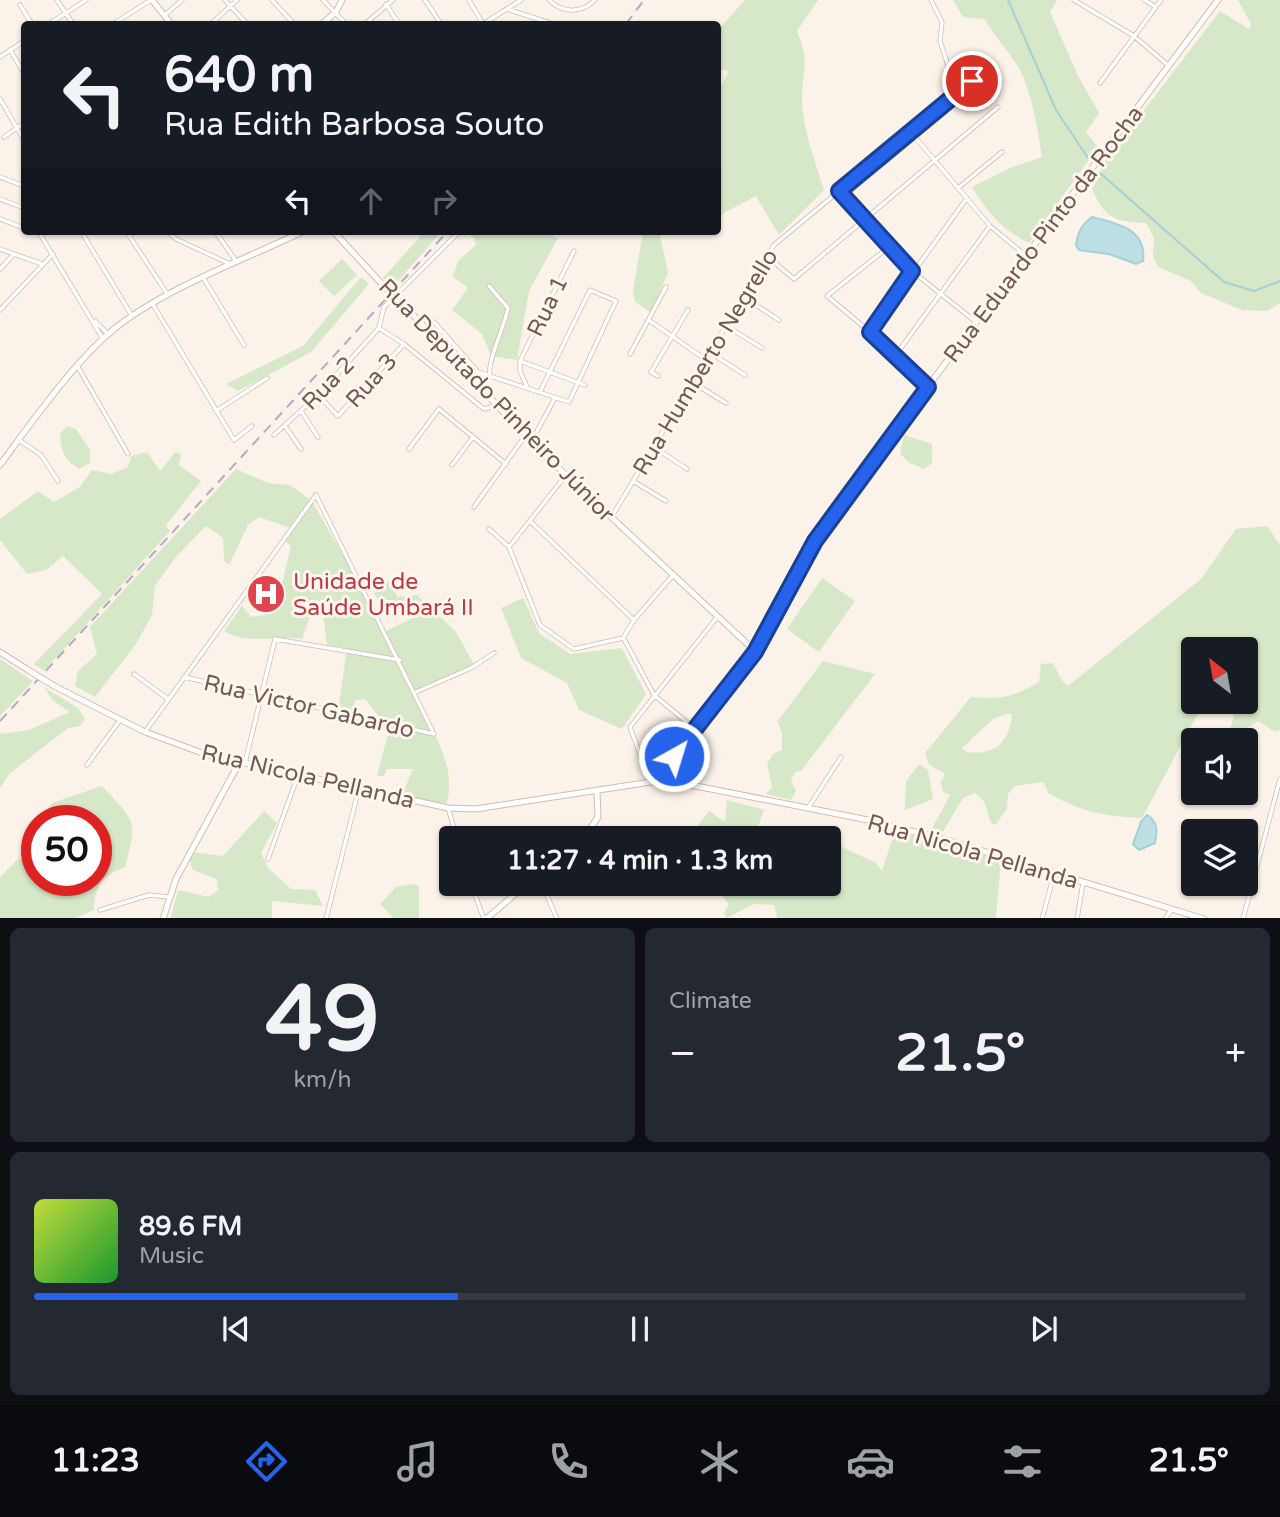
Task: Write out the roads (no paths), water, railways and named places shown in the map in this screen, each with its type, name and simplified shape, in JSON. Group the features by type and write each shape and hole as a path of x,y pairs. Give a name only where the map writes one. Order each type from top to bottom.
{"main road":[{"path":"151,0 168,21"},
{"path":"325,21 342,0"},
{"name":"Rua Eduardo Pinto da Rocha","path":"657,781 755,652 815,541 1218,0"},
{"path":"0,465 78,368 106,337 132,316 168,295 296,235"},
{"name":"Rua Deputado Pinheiro Júnior","path":"337,235 531,442 755,652"},
{"name":"Rua Nicola Pellanda","path":"0,652 56,687 145,732 242,764 299,774 448,808 476,809 657,781 808,808 950,841 1199,918"},
{"path":"163,918 181,869 242,764"},
{"path":"592,826 598,817 597,791"},
{"path":"486,918 513,896"}],"street":[{"path":"57,0 71,21"},
{"path":"54,21 86,0"},
{"path":"118,21 151,0"},
{"path":"164,16 182,0"},
{"path":"225,0 244,21"},
{"path":"214,21 237,0"},
{"path":"272,0 292,21"},
{"path":"323,0 343,21"},
{"path":"368,21 393,0"},
{"path":"425,0 439,21"},
{"path":"469,0 481,21"},
{"path":"488,21 521,0"},
{"path":"549,0 555,5 577,11 587,8 595,0"},
{"path":"931,0 943,22 940,41 957,93"},
{"path":"1074,0 1134,36 1169,66"},
{"path":"1144,0 1156,7"},
{"path":"1100,83 1161,0"},
{"path":"1206,0 1214,6"},
{"path":"20,5 30,21"},
{"path":"386,5 397,21"},
{"path":"507,9 544,21"},
{"path":"0,57 21,43"},
{"path":"10,50 21,68"},
{"name":"Rua Humberto Negrello","path":"611,518 774,245 972,81"},
{"path":"844,195 975,87"},
{"path":"0,99 21,135"},
{"path":"768,257 794,279 865,216 998,107"},
{"path":"4,137 21,125"},
{"path":"915,136 990,226 1026,256"},
{"path":"958,188 1002,152"},
{"path":"0,177 21,185"},
{"path":"839,191 865,216 912,271 977,322"},
{"path":"870,332 967,198"},
{"path":"0,199 21,207"},
{"path":"0,219 21,227"},
{"path":"895,356 990,226"},
{"path":"41,235 106,337"},
{"path":"83,235 132,316"},
{"path":"129,235 168,295"},
{"path":"172,235 235,264"},
{"path":"217,235 235,264"},
{"name":"Rua 2","path":"274,435 318,395 379,328 384,307 456,235"},
{"path":"890,246 827,296 928,387"},
{"path":"0,249 42,264"},
{"name":"Rua 1","path":"520,361 574,251"},
{"path":"0,269 14,254"},
{"path":"0,310 53,254"},
{"path":"204,279 244,345"},
{"path":"489,286 508,308 504,331 488,365 490,377"},
{"path":"630,354 666,287"},
{"path":"434,322 478,372 569,402 617,300 590,290 540,392"},
{"path":"742,296 779,320"},
{"path":"152,303 234,440 252,426"},
{"path":"658,376 651,372 688,310"},
{"path":"650,321 705,359"},
{"path":"725,325 762,348"},
{"path":"379,328 404,344 484,408 496,406"},
{"name":"Rua 3","path":"318,395 338,416 404,344"},
{"path":"709,352 745,376"},
{"path":"527,387 520,371 520,361 585,385"},
{"path":"78,368 128,454"},
{"path":"216,411 267,378"},
{"path":"692,382 726,403"},
{"path":"531,442 555,398"},
{"path":"409,449 439,409 506,464"},
{"path":"301,411 318,437"},
{"path":"285,426 301,449"},
{"path":"474,507 525,436"},
{"path":"452,465 473,437"},
{"path":"19,440 41,455 58,481"},
{"path":"653,447 687,469"},
{"path":"509,547 566,475"},
{"path":"633,481 666,501"},
{"path":"145,732 316,495 416,692 471,668 494,653"},
{"path":"530,521 634,620"},
{"path":"489,529 509,547 540,625 574,649 623,639 634,620 674,574"},
{"path":"646,771 629,727 718,616"},
{"path":"242,764 275,639 400,660"},
{"path":"623,639 654,695 695,729"},
{"path":"134,674 168,699"},
{"name":"Rua Victor Gabardo","path":"184,677 434,734 416,692"},
{"path":"87,765 120,720"},
{"path":"808,808 841,757"},
{"path":"268,859 299,774"},
{"path":"1243,918 1280,779"},
{"path":"326,918 359,788"},
{"path":"448,808 453,826"},
{"path":"1042,918 1054,874"},
{"path":"1077,918 1083,883"},
{"path":"100,910 149,895 169,897"},
{"path":"476,896 485,918"},
{"path":"547,896 557,918"},
{"path":"1165,918 1172,908"}],"water":[{"path":"1092,217 1120,225 1135,235 1143,250 1143,261 1136,264 1109,254 1079,250 1076,245 1079,233"},
{"path":"1147,815 1157,831 1155,843 1139,850 1133,844 1141,822"}],"waterway":[{"path":"1008,0 1056,110 1088,158"},
{"path":"1100,173 1224,282 1254,291 1280,281"}],"railway":[{"path":"628,21 644,0"},
{"path":"0,721 444,235"}],"place":[{"name":"Unidade de Saúde Umbará II","path":"266,594"}]}
